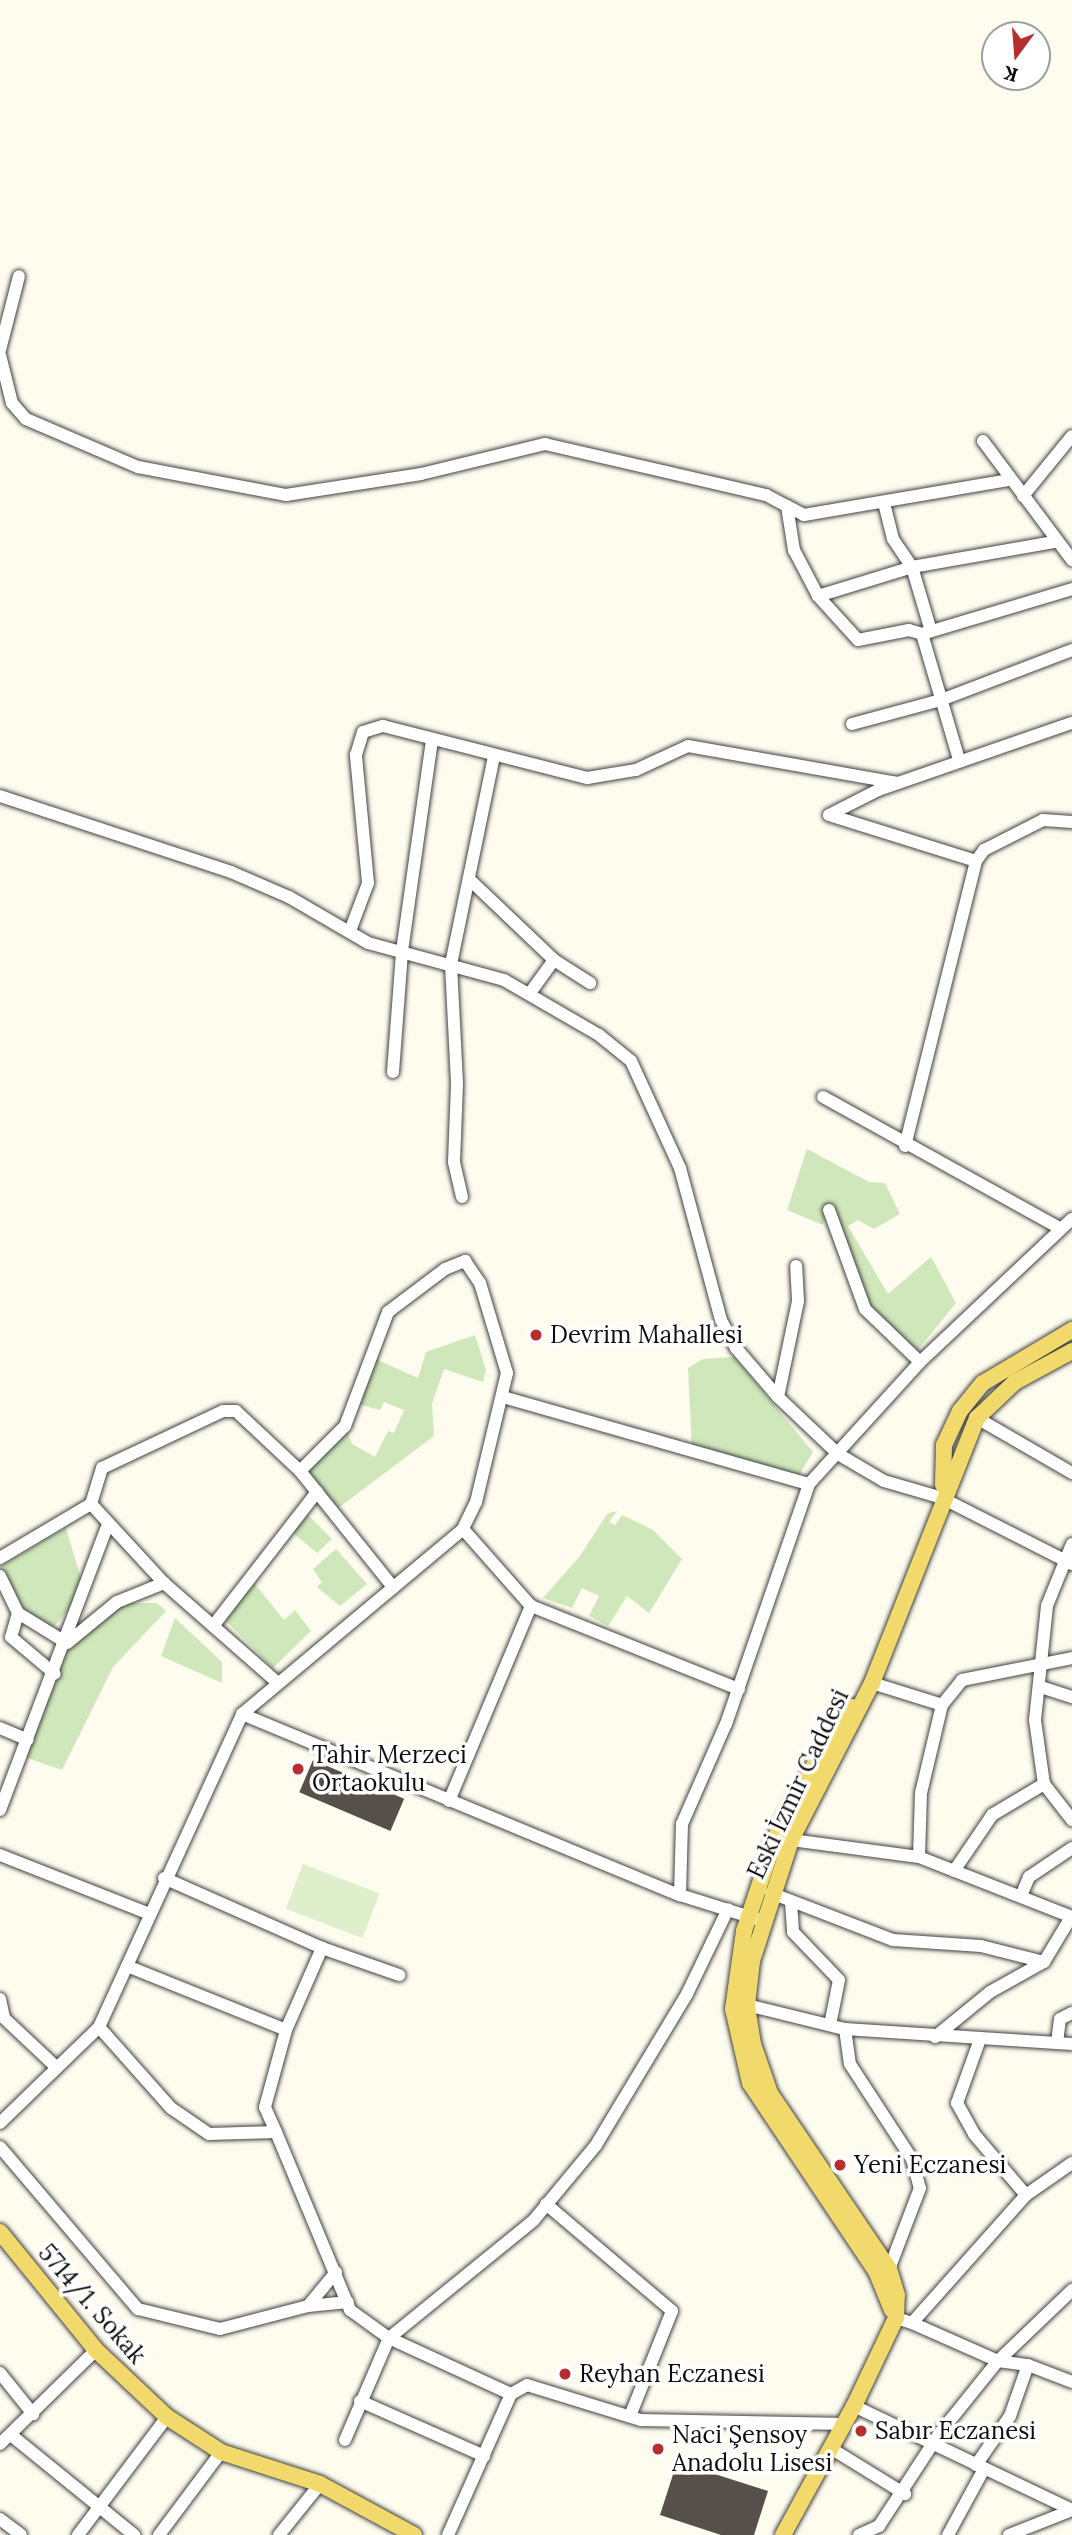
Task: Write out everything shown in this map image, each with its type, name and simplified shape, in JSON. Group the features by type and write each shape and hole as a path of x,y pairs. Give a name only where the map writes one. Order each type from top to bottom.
{"main road":[{"name":"Eski İzmir Caddesi","path":"942,1498 944,1445 960,1411 1010,1363 1072,1330"},
{"name":"Eski İzmir Caddesi","path":"788,2534 854,2406 904,2321 889,2269 770,2093 752,2044 747,2005 756,1918 771,1893 783,1839 872,1683 942,1498 977,1418 1015,1382 1072,1351"},
{"path":"783,1839 734,1975 733,2009 750,2083 876,2271 904,2321"},
{"name":"5714/1. Sokak","path":"0,2232 96,2350 167,2417 220,2452 320,2484 414,2535"}],"street":[{"path":"19,276 0,352 12,403 26,419 138,467 286,495 421,474 545,444 766,495 804,515 1009,480"},
{"path":"1023,496 1072,436"},
{"path":"983,441 1054,542 1072,560"},
{"path":"884,503 893,539 912,567 942,700 959,760"},
{"path":"787,506 794,550 818,596 858,640 909,630 926,633 1072,589"},
{"path":"818,596 912,567 1054,542"},
{"path":"852,724 942,700 1072,650"},
{"path":"976,861 829,816 898,783 1072,723"},
{"path":"350,931 368,883 356,781 363,732 383,726 495,756 608,778 661,762 688,746 898,783"},
{"path":"393,1072 402,951 432,739"},
{"path":"462,1198 454,1162 457,1083 451,964 495,756"},
{"path":"0,796 230,872 350,931 368,943 451,964 530,993 631,1061 680,1168 722,1320 736,1348 778,1397 838,1454 884,1481 942,1498 1068,1562"},
{"path":"905,1146 976,861 984,850 1043,820 1072,822"},
{"path":"468,879 554,960 590,983"},
{"path":"530,993 554,960"},
{"path":"823,1097 905,1146 1059,1228"},
{"path":"829,1210 865,1309 920,1362"},
{"path":"680,1895 682,1824 739,1689 809,1484 920,1362 1059,1228 1072,1219"},
{"path":"0,2123 99,2027 164,1878 242,1714 463,1529 503,1397 507,1373 480,1283 465,1261 445,1269 388,1312 345,1426 300,1471"},
{"path":"778,1397 797,1301 796,1266"},
{"path":"503,1397 809,1484"},
{"path":"0,1558 91,1504 102,1468 223,1411 249,1418 300,1471 393,1587"},
{"path":"977,1418 1072,1473"},
{"path":"213,1626 317,1492"},
{"path":"91,1504 107,1527 164,1583 278,1683"},
{"path":"0,1810 67,1643 107,1527"},
{"path":"463,1529 531,1606 739,1689"},
{"path":"1072,1544 1068,1562 1048,1606 1041,1687 1035,1720 1044,1784 1072,1820"},
{"path":"0,1576 18,1613 67,1643"},
{"path":"67,1643 117,1602 164,1583"},
{"path":"449,1801 531,1606"},
{"path":"18,1613 12,1637 55,1674"},
{"path":"919,1857 921,1793 942,1705 962,1680 1044,1660 1072,1658"},
{"path":"872,1683 942,1705"},
{"path":"1041,1687 1072,1697"},
{"path":"242,1714 680,1895 756,1918"},
{"path":"0,1728 28,1740"},
{"path":"954,1871 992,1815 1044,1784"},
{"path":"783,1839 919,1857 1072,1917 1044,1962 989,1992 935,2037"},
{"path":"1021,1896 1029,1877 1072,1848"},
{"path":"0,1854 150,1914"},
{"path":"164,1878 322,1948 399,1975"},
{"path":"771,1893 893,1940 981,1946 1044,1962"},
{"path":"791,1902 793,1932 839,1980 830,2025"},
{"path":"345,2440 389,2338 485,2263 546,2204 617,2117 707,1957 728,1909"},
{"path":"322,1948 286,2030 265,2107 350,2310 389,2338 511,2394"},
{"path":"127,1966 286,2030"},
{"path":"0,1999 4,2018 56,2067"},
{"path":"747,2005 845,2029 979,2042 1072,2043"},
{"path":"1057,2043 1060,2019 1072,2013"},
{"path":"99,2027 171,2108 209,2134 276,2132"},
{"path":"845,2029 850,2064 912,2159 920,2188 889,2269"},
{"path":"979,2042 957,2102 974,2134 1026,2195"},
{"path":"0,2147 138,2309 220,2329 308,2306 348,2302"},
{"path":"1072,2163 1026,2195 904,2321 998,2361 1028,2365 1072,2382"},
{"path":"546,2204 672,2311 630,2417"},
{"path":"308,2306 336,2272"},
{"path":"859,2535 879,2526 905,2494 934,2446 998,2361 1072,2290"},
{"path":"96,2350 5,2440 134,2535"},
{"path":"948,2535 980,2467 1010,2416 1028,2365"},
{"path":"0,2373 33,2414"},
{"path":"448,2535 511,2394 527,2385 630,2417 845,2424"},
{"path":"360,2401 484,2456"},
{"path":"854,2406 1072,2510"},
{"path":"78,2535 167,2417"},
{"path":"832,2449 905,2494"},
{"path":"159,2535 220,2452"},
{"path":"279,2535 320,2484"},
{"path":"1009,2535 1072,2510"},
{"path":"0,2519 21,2535"}],"green space":[{"path":"807,1149 869,1182 885,1183 900,1214 874,1229 858,1220 848,1226 888,1294 931,1257 956,1303 913,1356 865,1309 828,1211 823,1225 787,1210"},
{"path":"475,1335 486,1370 483,1382 444,1369 432,1404 434,1436 337,1509 300,1471 345,1426 352,1444 375,1457 388,1431 394,1433 404,1410 384,1402 380,1410 354,1403 371,1357 418,1378 426,1352"},
{"path":"734,1357 813,1452 796,1480 692,1451 688,1368 703,1359"},
{"path":"303,1510 332,1539 317,1553 288,1529"},
{"path":"617,1511 609,1522 615,1525 622,1515 653,1530 682,1559 649,1613 627,1596 608,1626 589,1616 599,1596 582,1588 572,1608 543,1598 580,1556 607,1514"},
{"path":"66,1528 85,1592 49,1632 18,1613 0,1567"},
{"path":"336,1549 367,1584 340,1606 317,1587 322,1582 313,1569"},
{"path":"250,1578 284,1620 295,1610 311,1631 273,1668 221,1616"},
{"path":"125,1603 157,1603 166,1611 113,1667 62,1770 22,1756 67,1643"},
{"path":"175,1618 222,1662 222,1683 161,1656"},
{"path":"303,1864 380,1893 362,1938 286,1909"}],"building":[{"name":"Tahir Merzeci Ortaokulu","path":"313,1760 404,1799 390,1831 299,1792"},
{"name":"Naci Şensoy Anadolu Lisesi","path":"677,2462 768,2491 754,2535 721,2535 660,2515"}],"place":[{"name":"Devrim Mahallesi","path":"536,1335"},
{"name":"Tahir Merzeci Ortaokulu","path":"298,1769"},
{"name":"Yeni Eczanesi","path":"840,2165"},
{"name":"Reyhan Eczanesi","path":"565,2374"},
{"name":"Sabır Eczanesi","path":"861,2431"},
{"name":"Naci Şensoy Anadolu Lisesi","path":"658,2449"}]}
